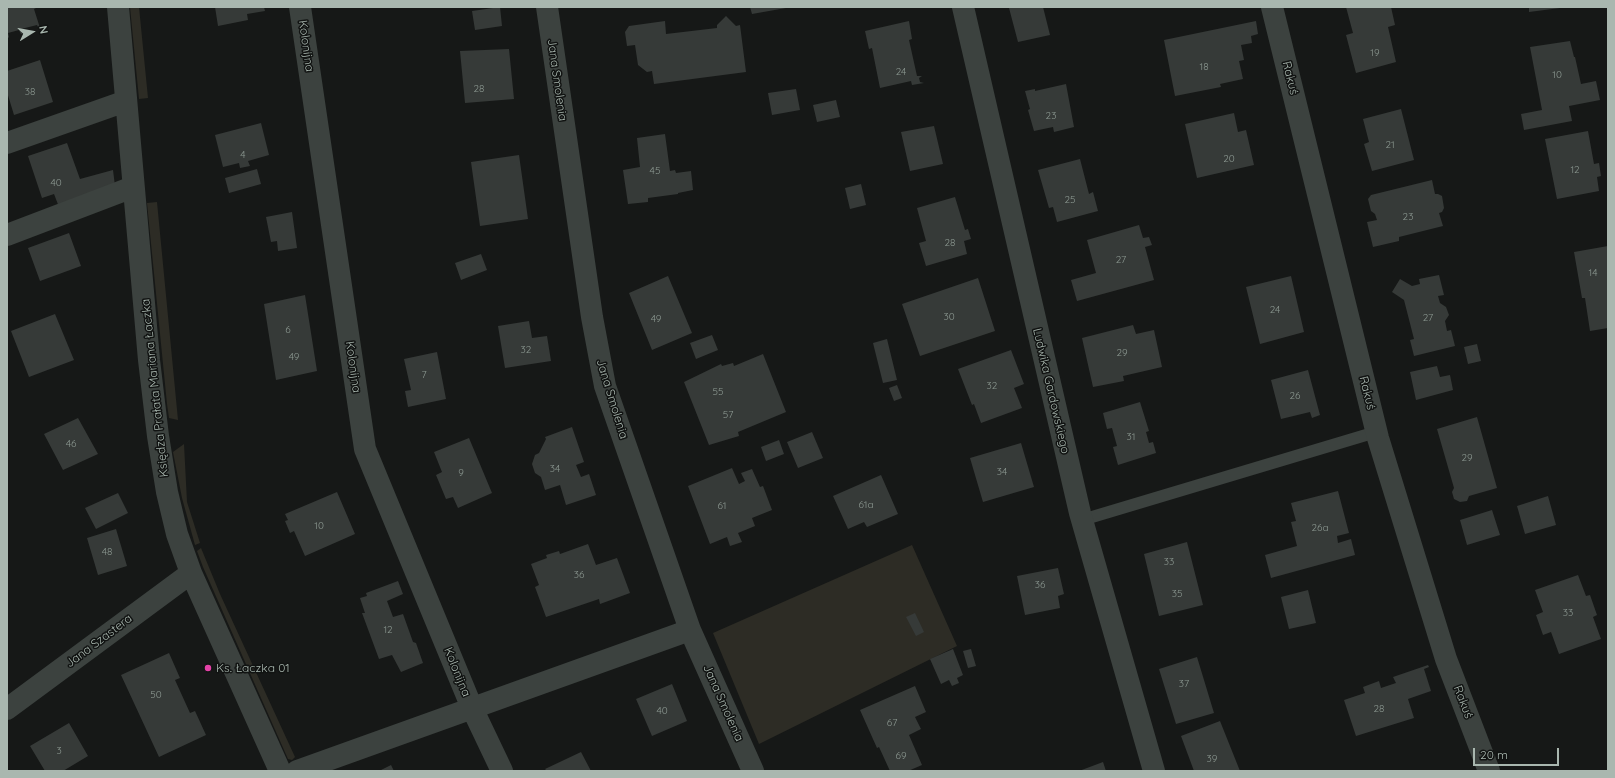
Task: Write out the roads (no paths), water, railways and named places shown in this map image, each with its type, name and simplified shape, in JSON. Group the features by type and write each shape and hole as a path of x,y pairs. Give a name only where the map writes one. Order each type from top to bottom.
{"street":[{"name":"Księdza Prałata Mariana Łaczka","path":"118,7 133,187 158,436 167,492 174,520 191,573 280,771"},
{"name":"Kolonijna","path":"300,7 365,449 472,708 502,771"},
{"name":"Jana Smolenia","path":"547,7 600,365 605,386 690,630 752,771"},
{"name":"Ludwika Gardowskiego","path":"962,7 1082,520 1154,771"},
{"name":"Rakuś","path":"1272,7 1376,432 1446,659 1489,771"},
{"path":"7,143 126,101"},
{"path":"7,235 133,187"},
{"name":"Jana Szastera","path":"7,710 191,573"},
{"path":"472,708 690,630"},
{"name":"Kolonijna","path":"297,771 472,708"}],"lane":[{"path":"1082,520 1376,432"}],"place":[{"name":"Ks. Łaczka 01","path":"208,668"}]}
